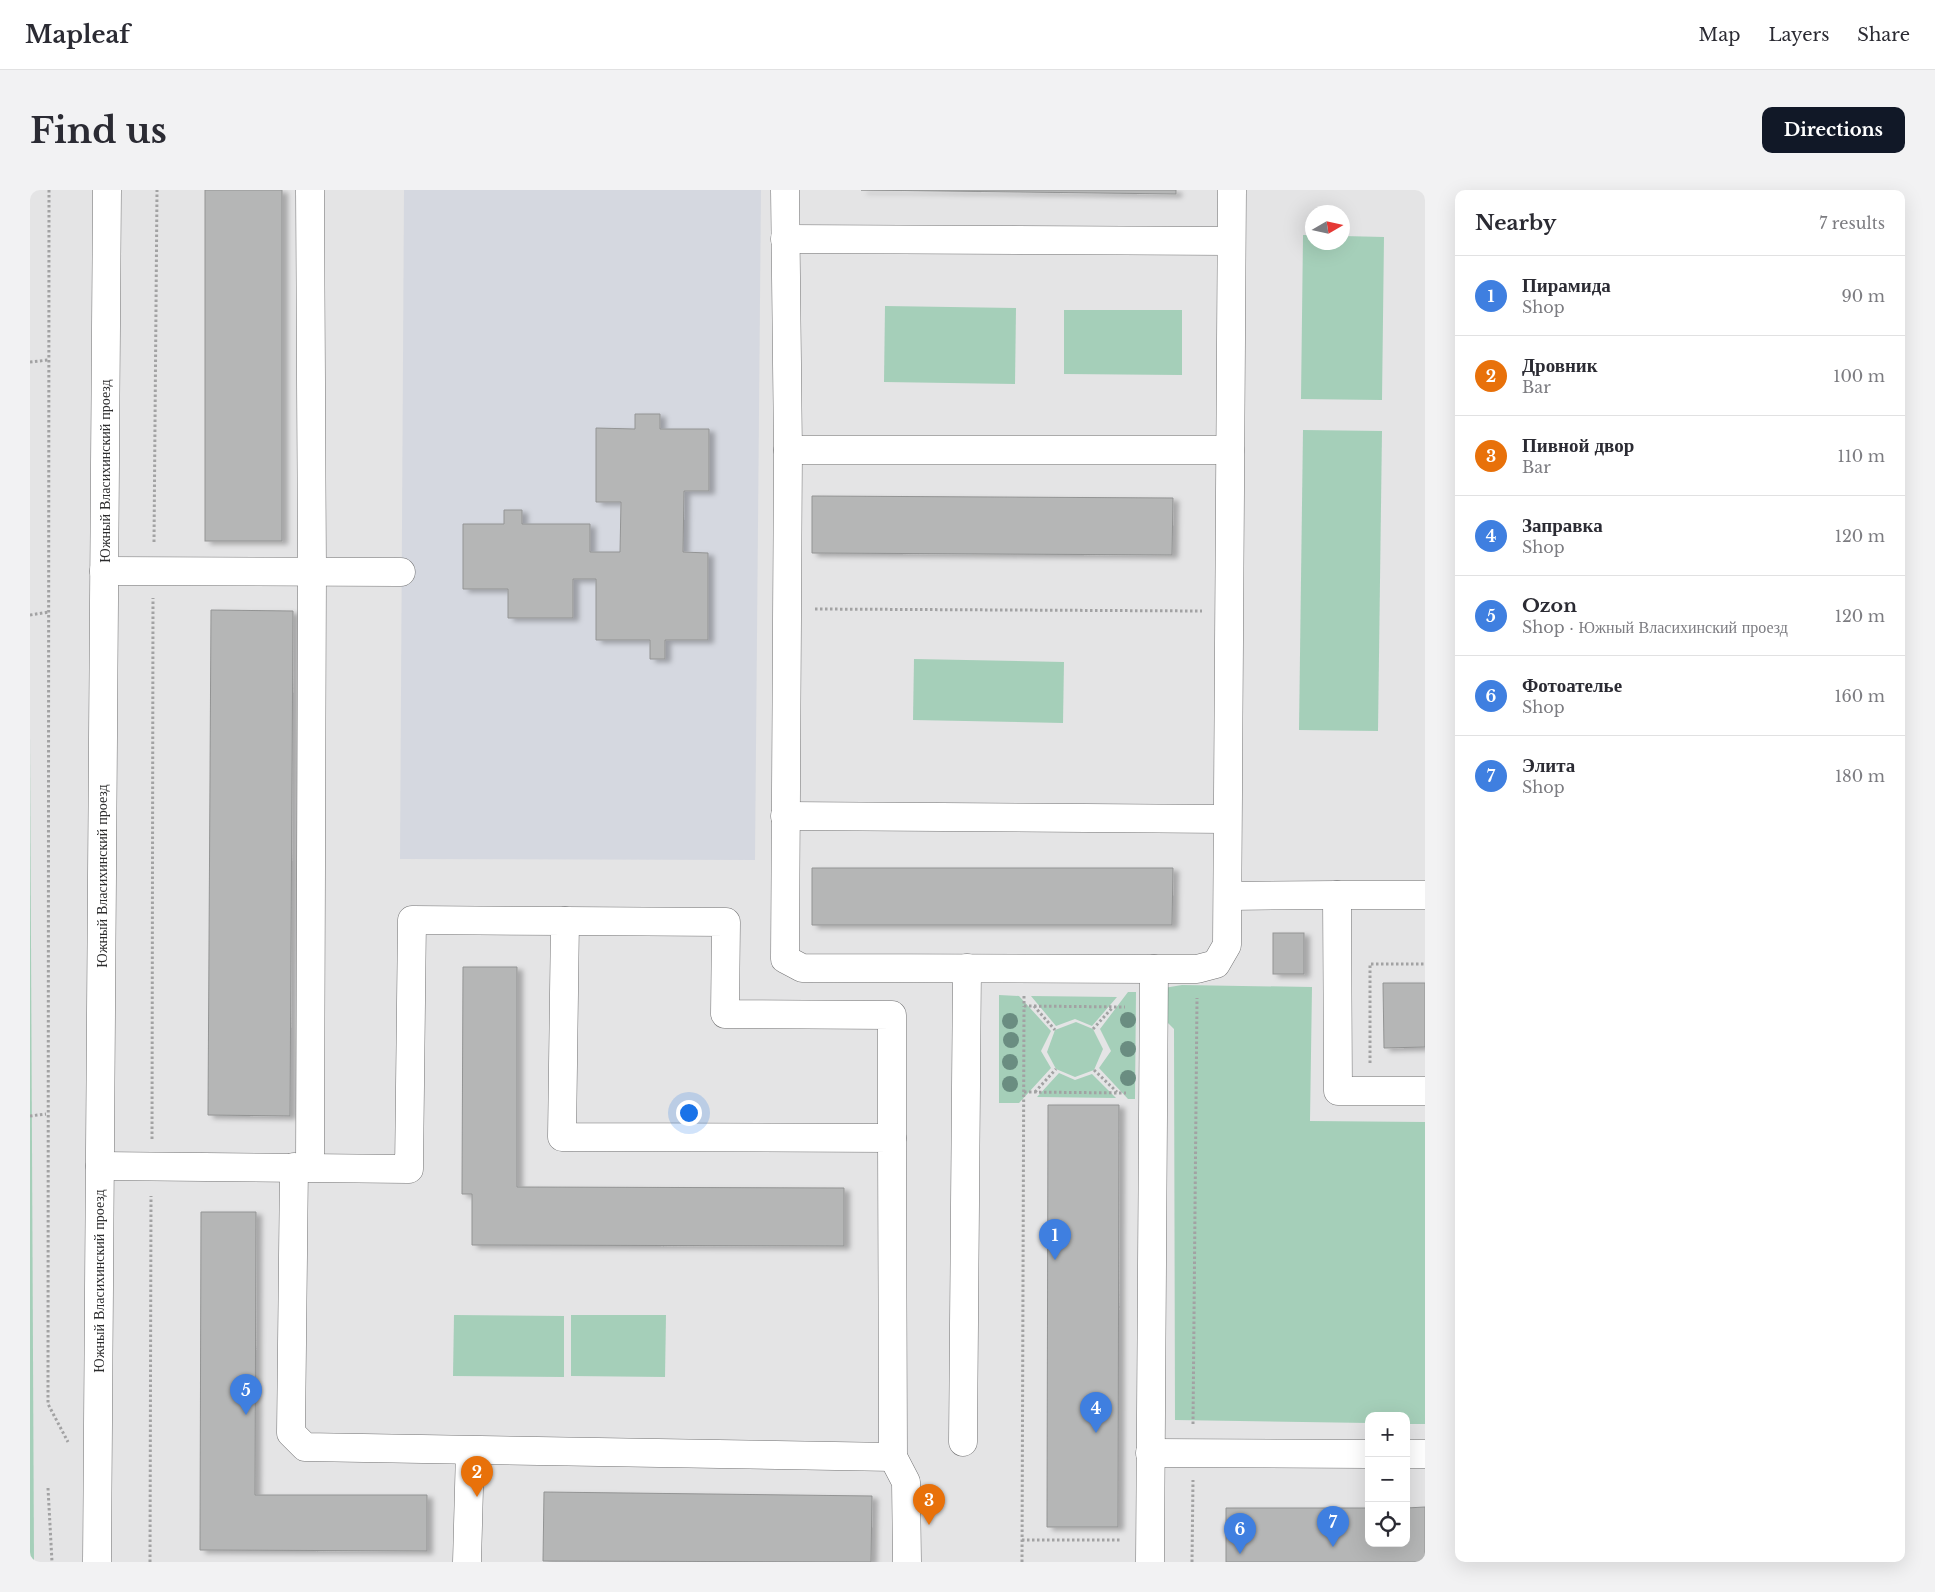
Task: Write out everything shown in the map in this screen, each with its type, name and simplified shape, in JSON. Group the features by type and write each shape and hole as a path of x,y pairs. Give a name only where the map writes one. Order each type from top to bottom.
{"street":[{"name":"Южный Власихинский проезд","path":"97,1562 107,190"},
{"path":"310,190 312,571 302,1167 291,1433 305,1447 893,1457"},
{"path":"785,190 788,450 785,959 802,968 1154,969 1198,969 1216,964 1227,945 1232,190"},
{"path":"785,239 1231,241"},
{"path":"788,450 1230,450"},
{"path":"104,571 401,572"},
{"path":"785,816 1227,819"},
{"path":"1337,895 1338,1092 1425,1091"},
{"path":"1228,896 1425,895"},
{"path":"100,1166 409,1169 412,920 726,922 725,1014 892,1015 893,1457 906,1482 907,1562"},
{"path":"565,921 562,1137 892,1138"},
{"path":"963,1442 967,968"},
{"path":"1150,1562 1154,969"},
{"path":"467,1562 470,1451"},
{"path":"1150,1453 1365,1454"},
{"path":"1410,1454 1425,1454"}],"path":[{"path":"48,1404 46,1114 49,190"},
{"path":"150,1562 153,571 157,190"},
{"path":"30,362 48,360"},
{"path":"806,609 1207,611"},
{"path":"30,615 49,612"},
{"path":"1378,1063 1369,1063 1370,964 1425,964"},
{"path":"1022,1562 1024,968"},
{"path":"1024,1006 1130,1007"},
{"path":"1034,1006 1055,1030"},
{"path":"1093,1029 1113,1007"},
{"path":"1035,1092 1056,1069"},
{"path":"1094,1070 1118,1093"},
{"path":"1024,1092 1128,1093"},
{"path":"30,1116 46,1114"},
{"path":"48,1488 52,1562"},
{"path":"1022,1540 1124,1540"}],"shaded area":[{"path":"404,190 761,190 755,860 400,859"}],"green space":[{"path":"1303,235 1305,235 1305,250 1350,250 1350,236 1384,237 1382,400 1301,399"},
{"path":"885,306 1016,308 1015,384 884,382"},
{"path":"1064,310 1182,310 1182,375 1064,374"},
{"path":"1303,430 1382,431 1378,731 1299,730"},
{"path":"914,659 1064,662 1063,723 913,720"},
{"path":"30,732 34,1562 30,1562"},
{"path":"1182,985 1312,987 1310,1121 1425,1122 1425,1424 1410,1424 1410,1412 1365,1412 1365,1423 1175,1420 1174,1029 1164,1019 1164,988"},
{"path":"1128,992 1136,992 1135,1099 1128,1099 1099,1068 1111,1051 1100,1029"},
{"path":"999,995 1019,996 1051,1031 1041,1051 1051,1068 1019,1103 999,1103"},
{"path":"1031,996 1117,997 1092,1026 1075,1019 1056,1026"},
{"path":"1076,1022 1093,1029 1103,1049 1094,1070 1075,1077 1056,1069 1047,1052 1055,1030"},
{"path":"1059,1073 1075,1080 1092,1074 1116,1098 1037,1097"},
{"path":"454,1315 564,1316 564,1377 453,1376"},
{"path":"571,1315 666,1315 665,1377 571,1376"}],"building":[{"path":"205,190 282,190 282,541 205,541"},
{"path":"861,190 1176,190 1176,194"},
{"path":"635,414 660,414 660,429 709,429 709,491 684,491 683,552 708,553 708,640 665,640 665,659 650,659 650,640 596,640 596,579 573,579 573,618 508,618 508,589 463,589 463,524 504,524 504,510 522,510 522,524 590,524 590,552 620,552 621,502 596,502 596,428 635,429"},
{"path":"812,496 1173,498 1172,555 812,553"},
{"path":"211,610 293,611 290,1116 208,1115"},
{"path":"812,868 1173,868 1172,925 812,925"},
{"path":"1273,933 1304,933 1304,974 1273,974"},
{"path":"463,967 517,967 517,1187 844,1188 844,1246 472,1245 472,1194 462,1194"},
{"path":"1383,983 1425,983 1425,1047 1384,1048"},
{"path":"1048,1105 1119,1105 1118,1527 1047,1527"},
{"path":"201,1212 256,1212 255,1495 427,1495 427,1551 200,1550"},
{"path":"544,1492 872,1496 871,1562 543,1561"},
{"path":"1425,1507 1425,1562 1226,1562 1226,1508 1365,1508 1365,1547 1410,1547 1410,1508"}],"place":[{"name":"Пирамида","path":"1055,1260"},
{"name":"Ozon","path":"246,1415"},
{"name":"Заправка","path":"1096,1433"},
{"name":"Дровник","path":"477,1497"},
{"name":"Пивной двор","path":"929,1525"},
{"name":"Элита","path":"1333,1547"},
{"name":"Фотоателье","path":"1240,1554"}]}
